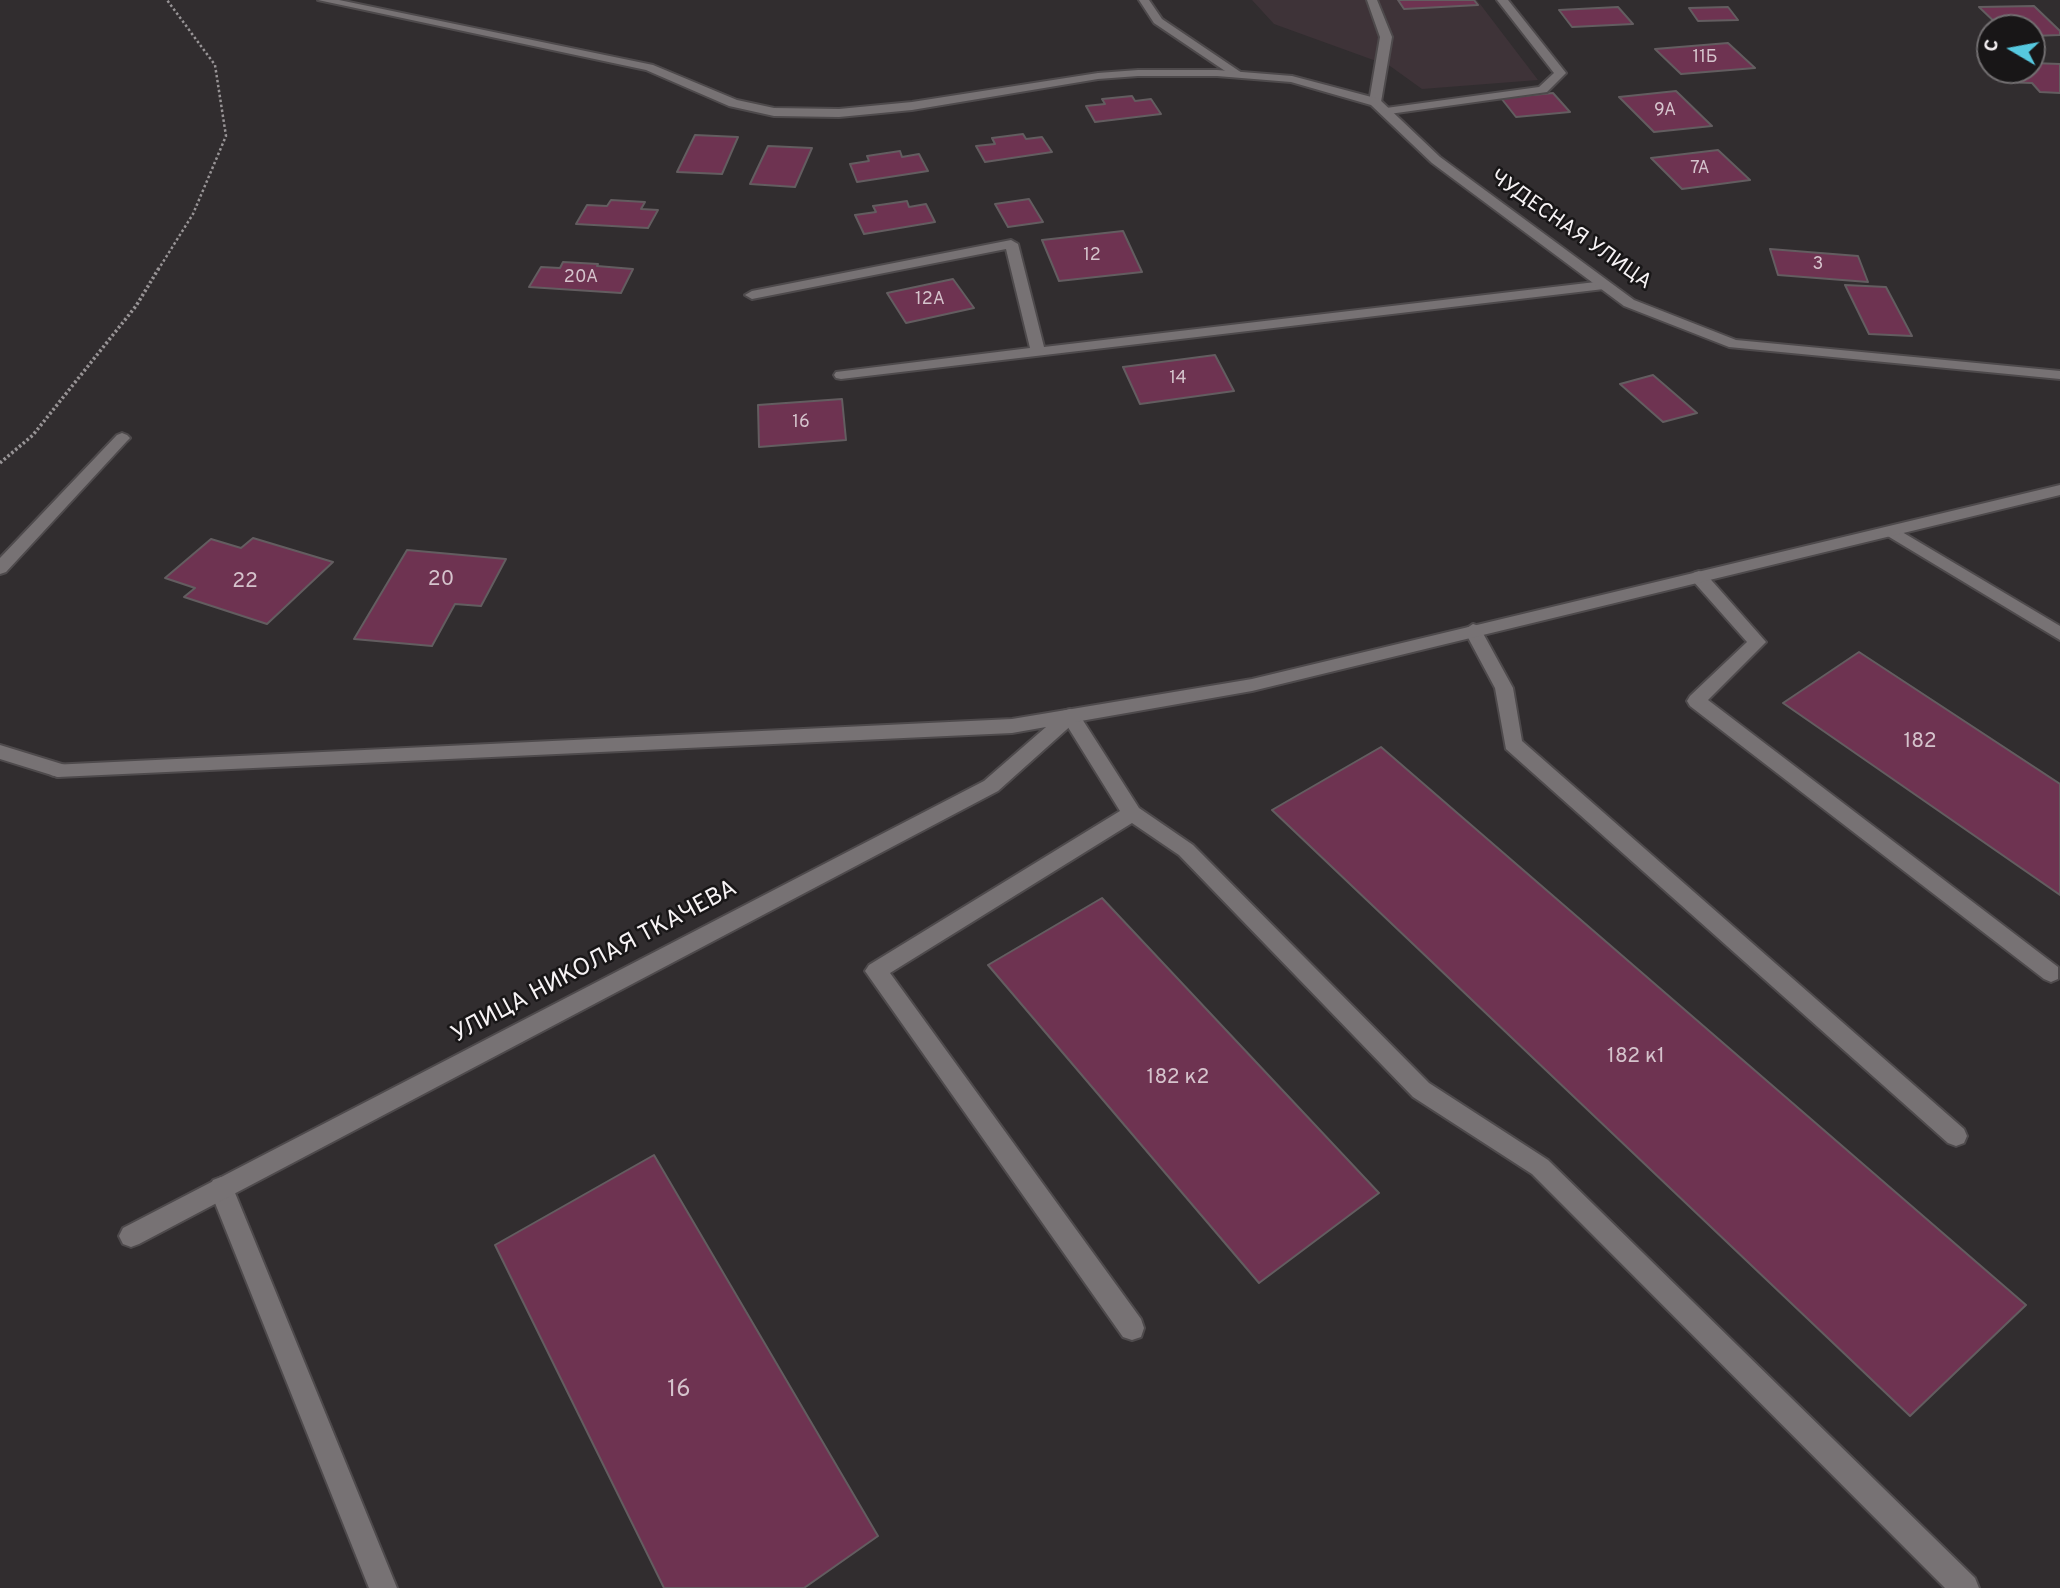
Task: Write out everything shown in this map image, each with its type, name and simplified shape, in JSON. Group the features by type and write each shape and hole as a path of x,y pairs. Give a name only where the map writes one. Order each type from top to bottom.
{"street":[{"path":"323,0 649,66 733,103 774,112 839,113 912,106 1098,76 1138,73 1292,79 1380,107 1543,90 1560,73 1502,0"},
{"path":"1144,0 1158,21 1238,75"},
{"path":"1372,0 1386,37 1380,107"},
{"name":"ЧУДЕСНАЯ УЛИЦА","path":"1380,107 1436,160 1629,303 1734,344 2060,375"},
{"path":"752,295 1011,244 1038,352"},
{"path":"0,568 122,438"},
{"path":"0,751 58,770 1012,726 1252,685 2060,490"},
{"path":"1892,531 2060,634"},
{"path":"1699,577 1757,642 1696,701 2051,973"},
{"path":"1473,630 1504,688 1513,744 1956,1136"},
{"path":"1070,716 1132,813 1186,850 1421,1090 1540,1167 1965,1588"},
{"name":"УЛИЦА НИКОЛАЯ ТКАЧЕВА","path":"131,1236 991,786 1070,716"},
{"path":"1132,813 876,971 1132,1328"},
{"path":"221,1188 383,1588"}],"lane":[{"path":"841,375 1604,285"}],"path":[{"path":"0,463 33,435 136,306 193,214 226,136 215,65 167,0"}],"shaded area":[{"path":"1252,0 1477,0 1538,80 1422,89 1390,66 1274,24"}],"building":[{"path":"1398,0 1474,0 1478,5 1404,9"},
{"path":"2034,6 2042,14 1986,14 1979,7"},
{"path":"1618,7 1633,24 1572,27 1559,10"},
{"path":"1728,7 1738,20 1698,21 1689,8"},
{"path":"2046,18 2060,31 2060,35 2046,36"},
{"path":"1728,43 1755,68 1681,74 1655,49"},
{"path":"2046,64 2060,64 2060,93 2040,92 2033,84 2046,84"},
{"path":"1676,91 1712,126 1654,132 1619,97"},
{"path":"1553,93 1570,112 1516,117 1501,98"},
{"path":"1132,96 1135,101 1151,99 1161,114 1095,122 1086,106 1105,104 1102,99"},
{"path":"1023,134 1026,139 1042,137 1052,152 985,162 976,146 995,144 992,138"},
{"path":"695,135 738,137 722,174 677,172"},
{"path":"768,146 812,148 795,187 750,184"},
{"path":"1718,150 1750,180 1682,189 1651,158"},
{"path":"900,151 902,157 919,154 928,171 857,182 850,164 869,161 867,156"},
{"path":"1029,199 1043,222 1008,227 995,204"},
{"path":"611,200 645,202 641,209 658,210 648,228 576,224 587,205 607,206"},
{"path":"907,201 909,207 926,204 935,222 864,234 855,215 876,212 873,206"},
{"path":"1123,231 1142,272 1059,281 1042,240"},
{"path":"1770,249 1858,256 1868,282 1778,275"},
{"path":"563,262 633,269 621,293 529,287 541,267 560,268"},
{"path":"953,279 974,308 906,323 887,293"},
{"path":"1845,285 1886,287 1912,336 1869,334"},
{"path":"1215,355 1234,391 1140,404 1123,367"},
{"path":"1653,375 1697,413 1663,422 1620,384"},
{"path":"842,399 846,440 759,447 758,405"},
{"path":"253,538 333,562 267,624 184,597 195,588 165,578 211,539 241,548"},
{"path":"407,550 506,559 481,606 455,604 432,646 354,639"},
{"path":"1859,652 2060,784 2060,895 1783,703"},
{"path":"1381,747 2026,1305 1910,1416 1272,810"},
{"path":"1102,898 1379,1193 1259,1283 988,965"},
{"path":"654,1155 878,1536 804,1588 664,1588 495,1245"}]}
